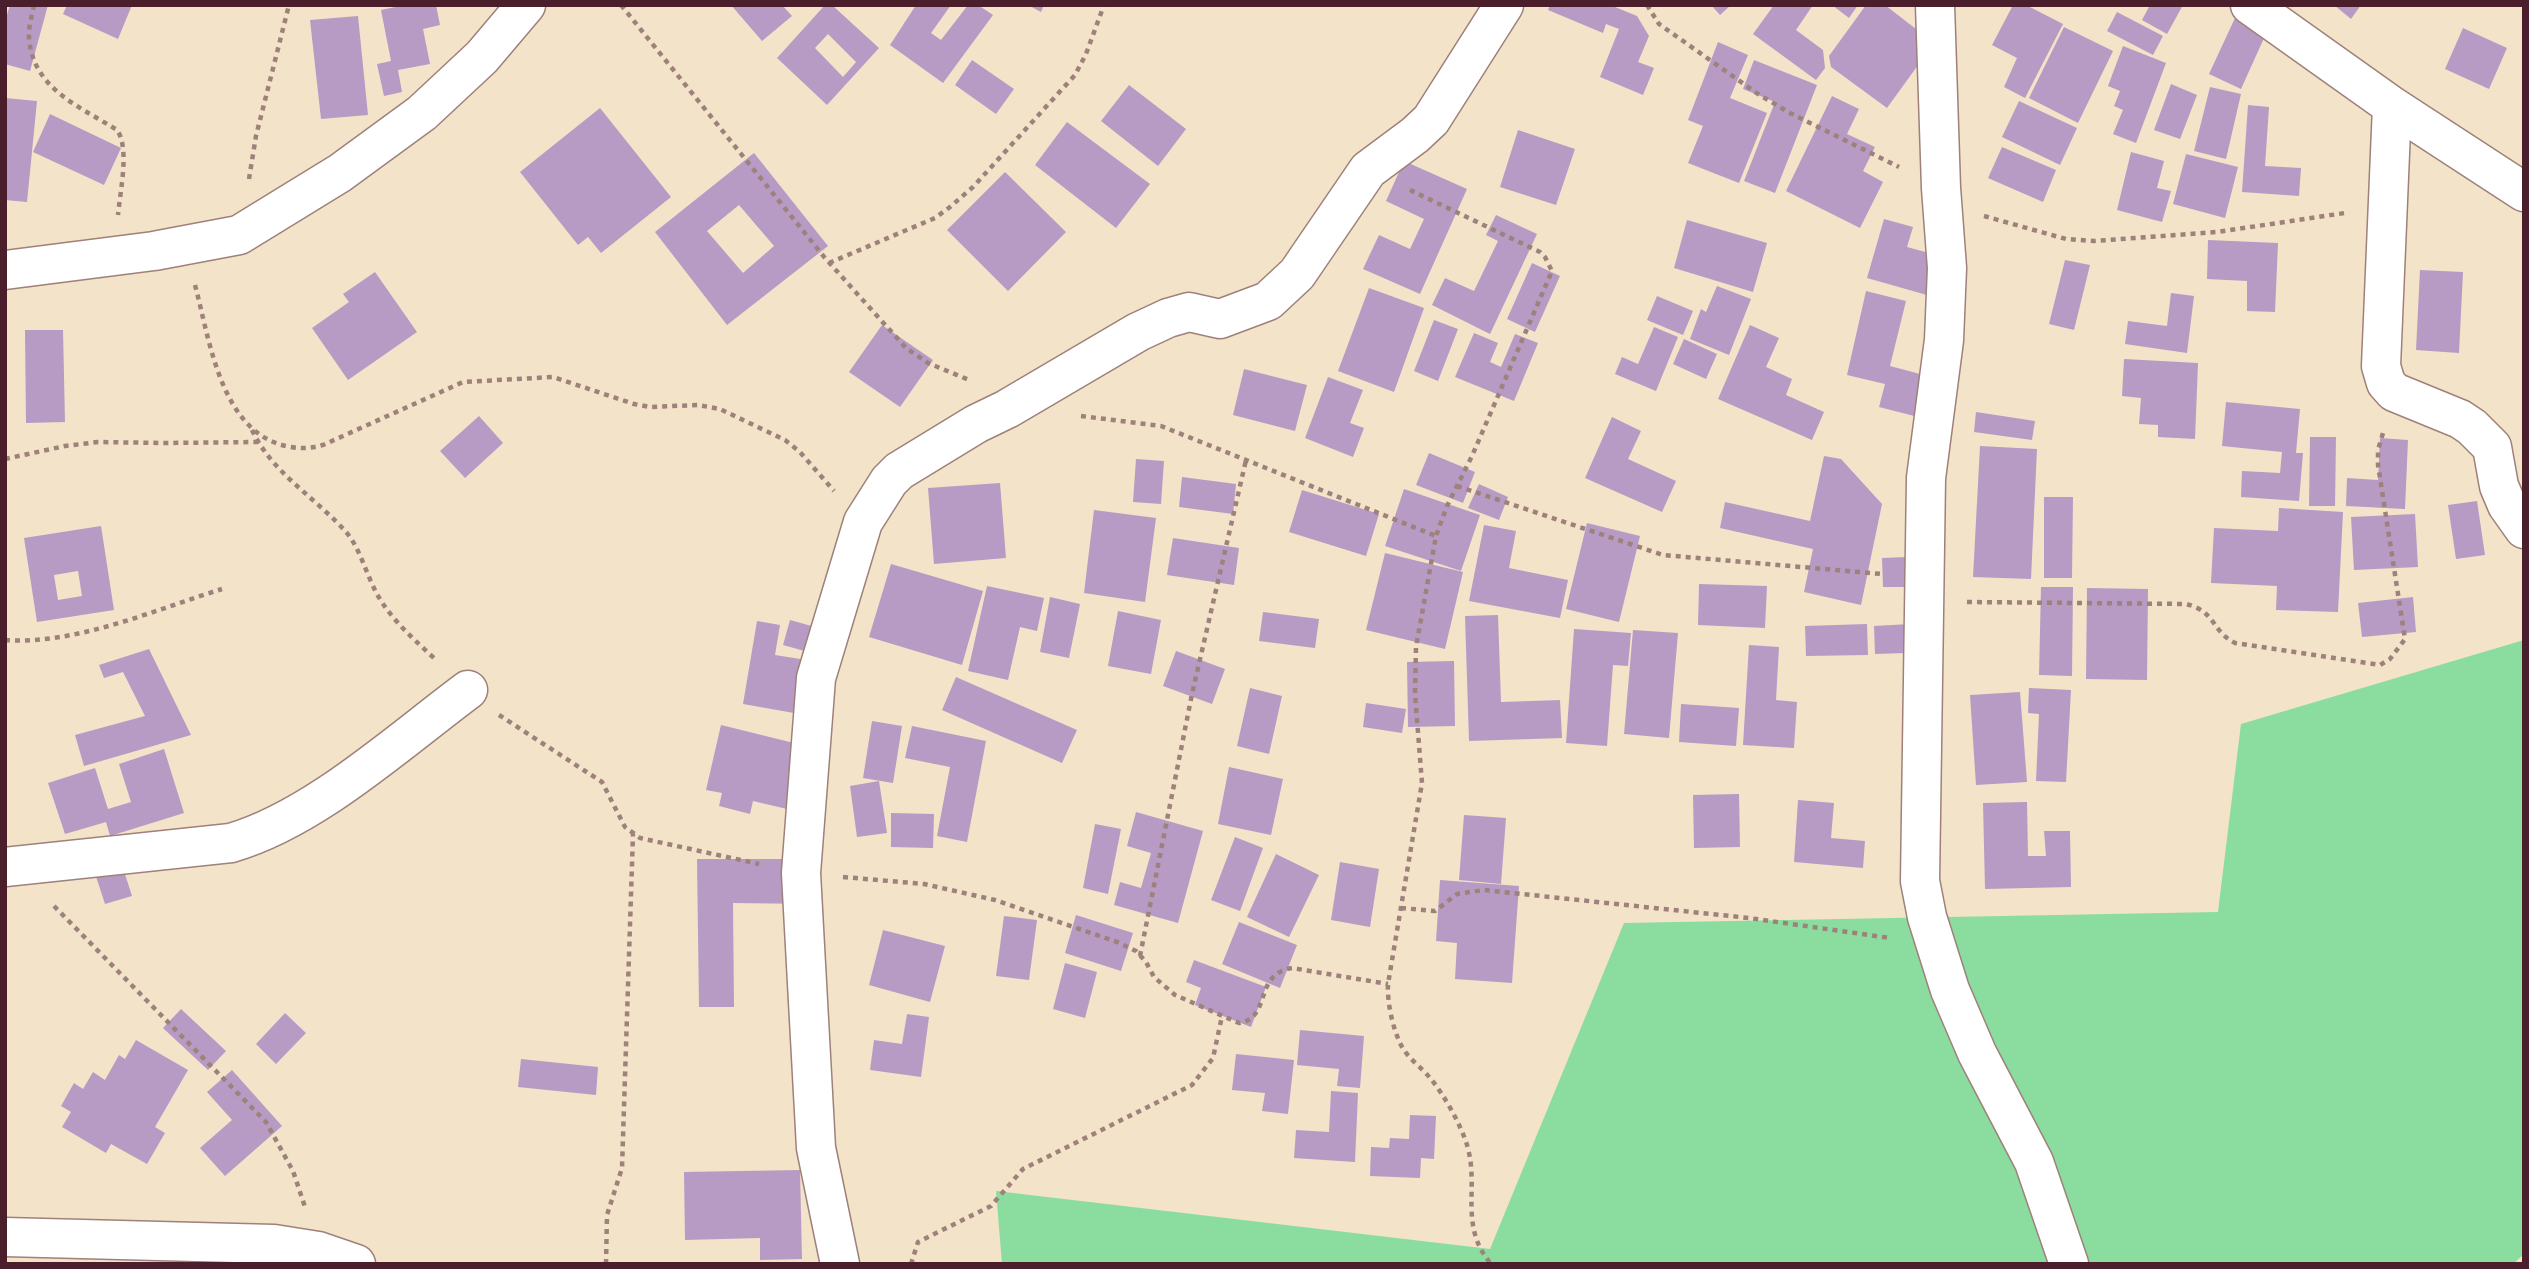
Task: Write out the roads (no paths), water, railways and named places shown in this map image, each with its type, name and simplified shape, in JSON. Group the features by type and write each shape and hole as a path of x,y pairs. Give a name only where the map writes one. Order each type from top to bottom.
{"street":[{"path":"5,270 185,246 239,235 340,173 422,113 482,57 526,5"},
{"path":"840,1264 816,1148 801,873 816,678 863,522 889,481 900,471 976,424 1138,332 1189,312 1220,319 1268,301 1297,274 1368,170 1431,120 1504,5"},
{"path":"1934,5 1941,196 1947,268 1944,340 1926,478 1920,881 1927,917 1950,990 1977,1053 2034,1162 2069,1264"},
{"path":"2250,5 2392,106 2524,192"},
{"path":"2392,106 2381,366 2386,383 2394,392 2460,419 2492,447 2499,486 2507,505 2524,529"},
{"path":"10,867 231,843 254,836 279,825 329,794 468,690"},
{"path":"5,1237 274,1244 318,1251 356,1264"}]}
